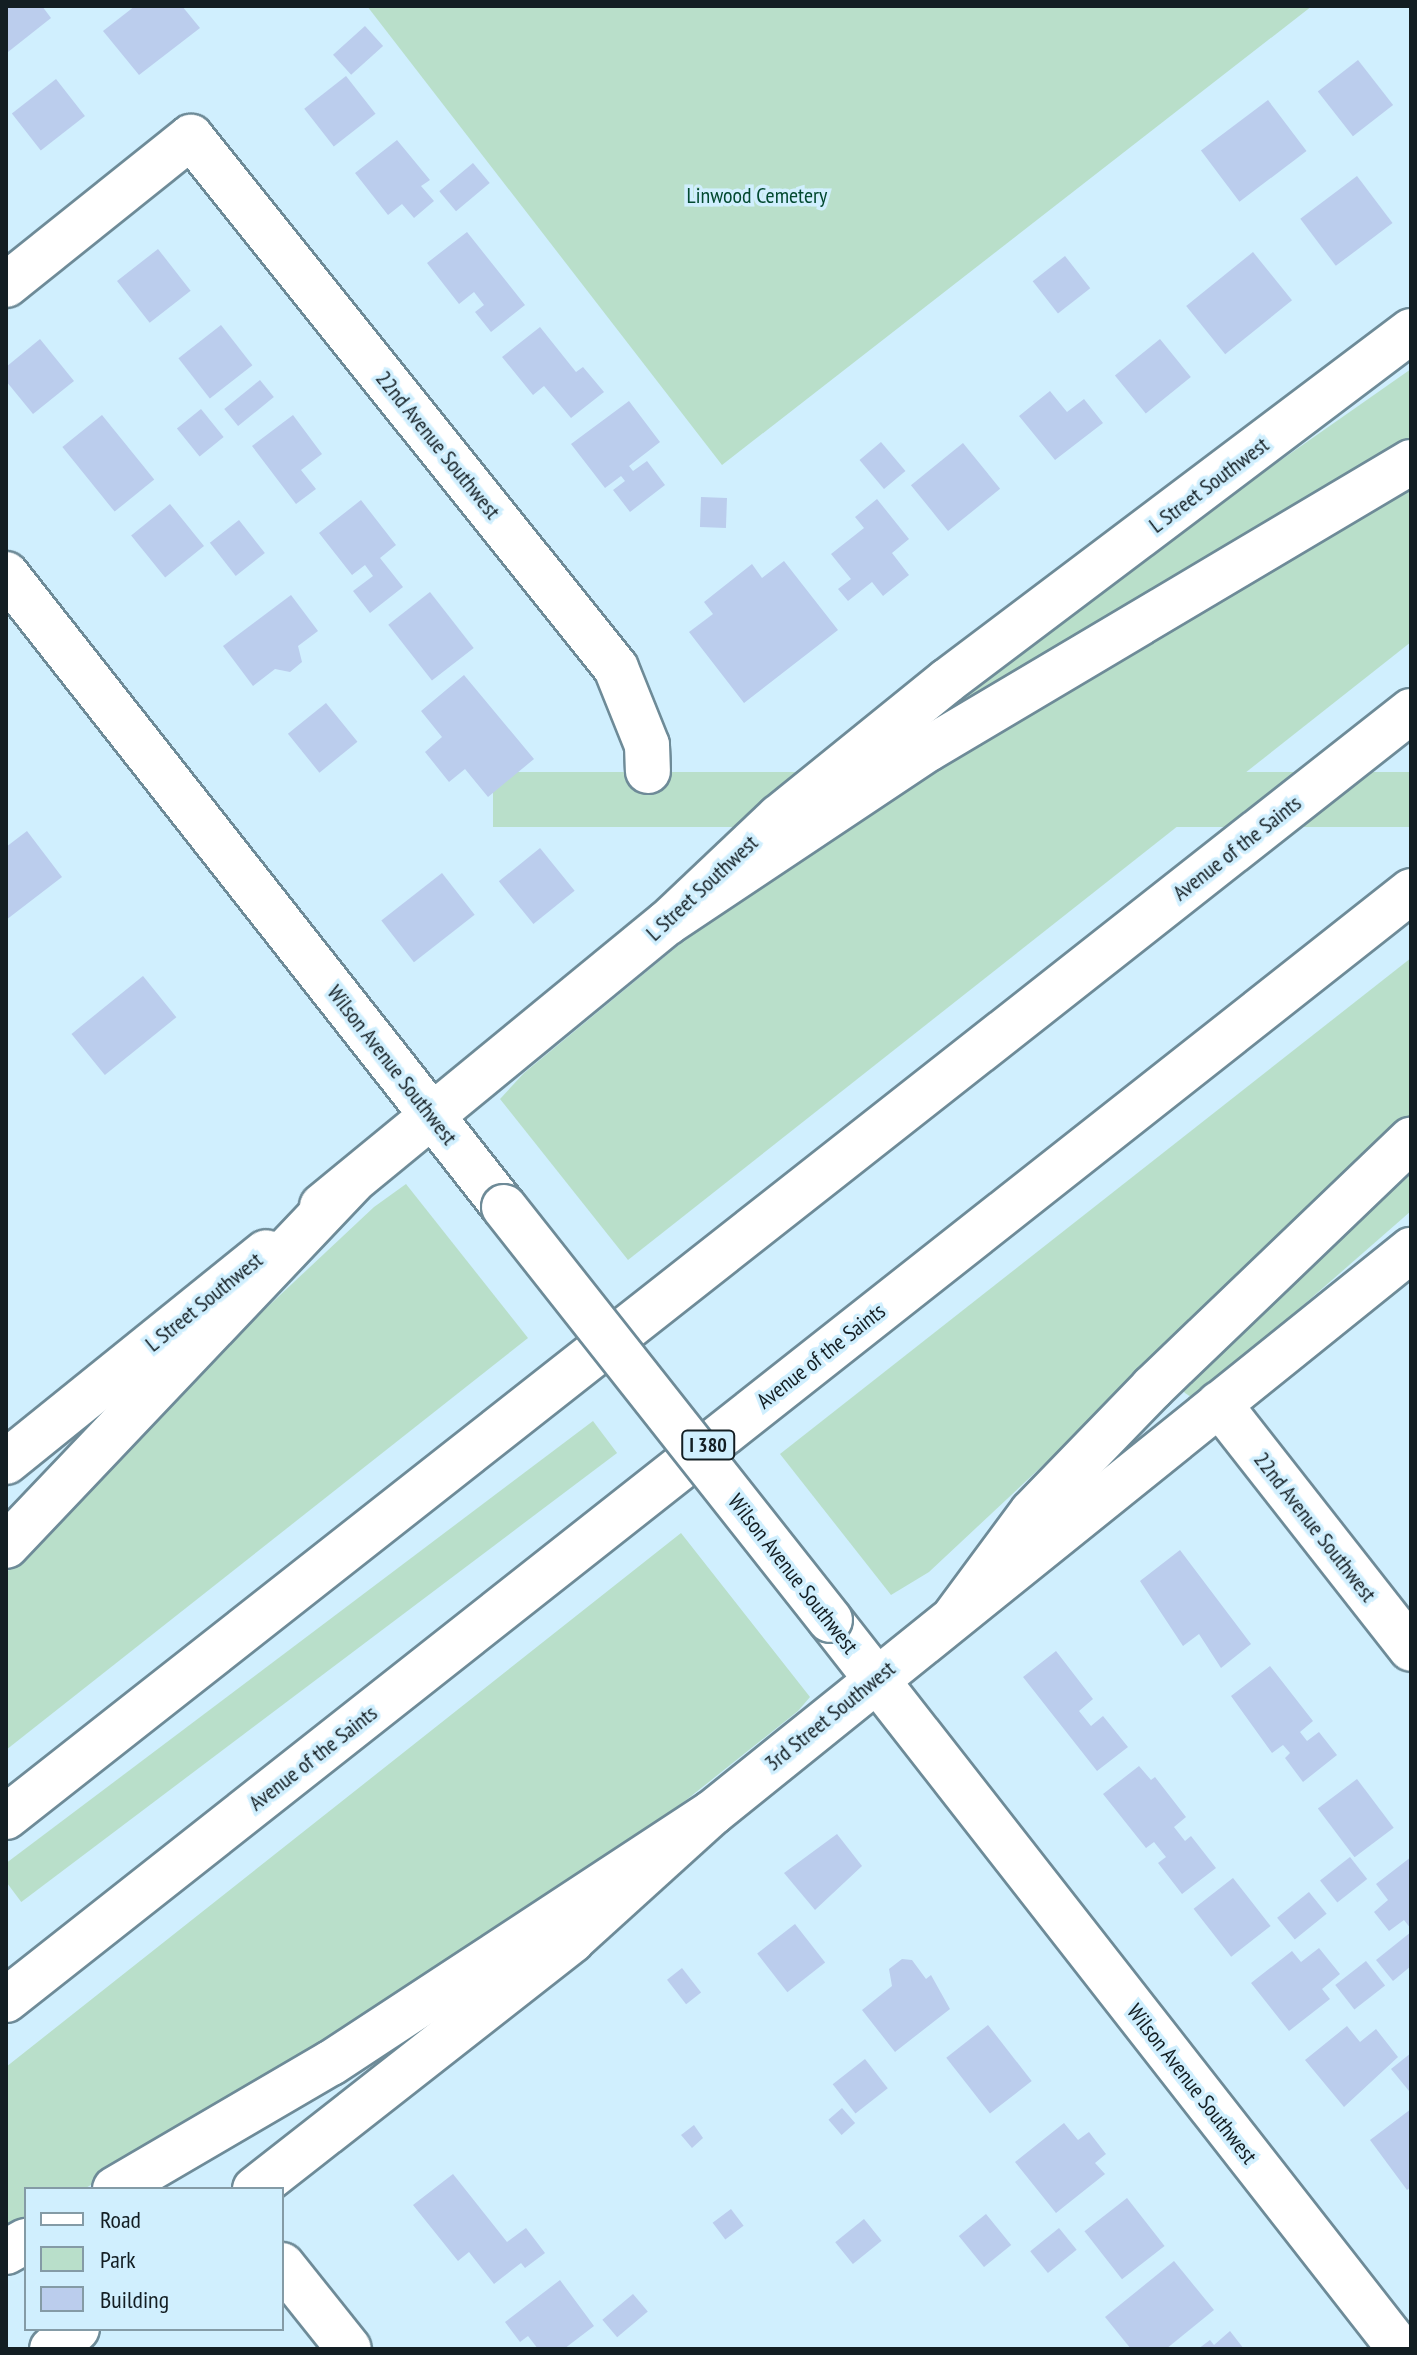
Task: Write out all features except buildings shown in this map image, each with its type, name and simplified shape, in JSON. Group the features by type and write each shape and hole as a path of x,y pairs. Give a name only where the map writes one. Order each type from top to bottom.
{"main road":[{"name":"22nd Avenue Southwest","path":"6,285 191,137 616,668 647,745 648,771"},
{"name":"L Street Southwest","path":"6,1462 667,923 779,817 947,681 1411,331"},
{"path":"667,923 916,757 1411,462"},
{"name":"Wilson Avenue Southwest","path":"6,574 1400,2349"},
{"name":"Avenue of the Saints","path":"6,1817 1411,711"},
{"name":"Avenue of the Saints","path":"6,2000 1411,891"},
{"path":"955,1616 1032,1512 1152,1388 1411,1140"},
{"path":"6,1546 352,1182"},
{"name":"3rd Street Southwest","path":"258,2187 572,1940 712,1813 1411,1250"},
{"name":"22nd Avenue Southwest","path":"1219,1404 1411,1649"},
{"path":"118,2187 331,2063 712,1813"},
{"path":"6,2252 24,2242"},
{"path":"284,2268 349,2349"},
{"path":"52,2349 74,2331"}],"green space":[{"name":"Linwood Cemetery","path":"367,6 1312,6 722,465"},
{"path":"1411,369 1411,441 964,707 955,695 1048,623"},
{"path":"1411,484 1411,642 628,1260 500,1099 524,1073 680,944 854,818"},
{"path":"493,772 1411,772 1411,827 493,827"},
{"path":"1411,958 1411,1121 929,1572 891,1595 780,1454"},
{"path":"1411,1170 1411,1211 1205,1391 1191,1397 1185,1393 1181,1388"},
{"path":"406,1184 528,1338 6,1750 6,1573 182,1387 374,1207"},
{"path":"593,1421 617,1453 21,1902 6,1882 6,1863"},
{"path":"681,1533 810,1697 798,1711 607,1863 215,2112 87,2187 24,2187 24,2224 6,2234 6,2067"}]}
